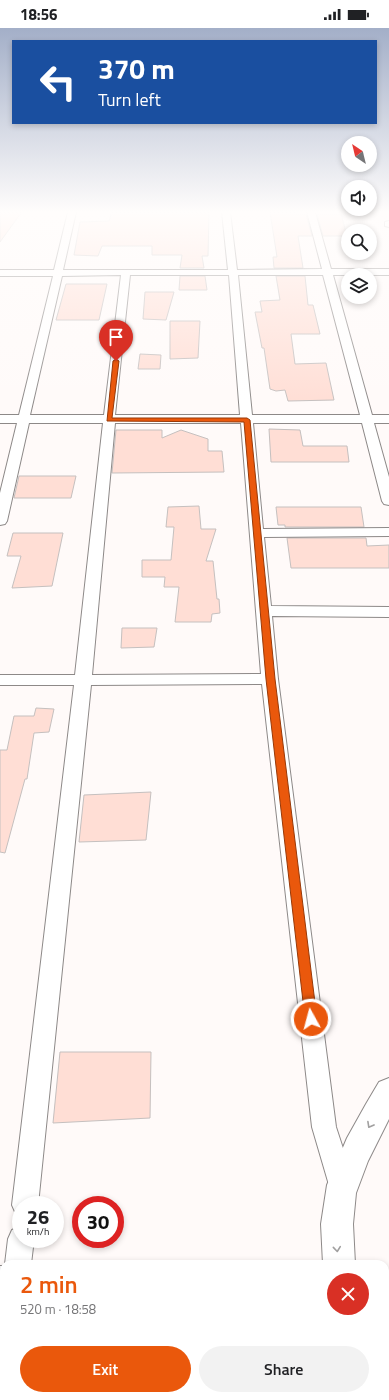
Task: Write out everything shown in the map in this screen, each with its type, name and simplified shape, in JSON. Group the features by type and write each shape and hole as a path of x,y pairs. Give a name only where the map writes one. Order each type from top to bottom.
{"street":[{"path":"0,521 58,276"},
{"path":"26,1196 126,276"},
{"path":"233,276 270,679 324,1128 343,1186"},
{"path":"329,276 389,501"},
{"path":"0,419 389,419"},
{"path":"257,533 389,532"},
{"path":"264,611 389,612"},
{"path":"0,680 270,679"},
{"path":"338,1260 336,1240 343,1186 362,1138 389,1091"},
{"path":"18,1260 20,1248"}],"building":[{"path":"180,276 205,276 207,290 179,290"},
{"path":"276,276 305,276 308,305 313,305 320,334 291,334 295,364 326,363 334,400 288,401 285,390 276,391 270,389 264,348 262,348 255,312 262,312 260,301 280,300"},
{"path":"66,284 107,284 99,320 56,320"},
{"path":"145,292 174,292 166,320 143,319"},
{"path":"170,321 200,321 198,358 170,359"},
{"path":"140,354 161,355 160,369 138,369"},
{"path":"269,429 300,430 303,446 347,446 349,462 271,462"},
{"path":"116,430 162,430 162,438 181,430 208,439 208,451 222,451 224,472 112,473"},
{"path":"19,476 76,476 71,498 14,498"},
{"path":"199,506 201,529 216,529 206,561 213,561 220,613 212,614 211,622 175,622 179,587 164,587 165,577 142,577 142,560 171,560 174,527 166,527 168,507"},
{"path":"276,507 361,507 364,527 285,527 285,525 278,525"},
{"path":"13,533 63,533 52,586 12,588 21,556 7,556"},
{"path":"287,538 366,538 367,546 389,545 389,568 291,568"},
{"path":"122,628 157,628 154,647 121,648"},
{"path":"36,708 54,709 49,732 34,733 27,779 25,779 5,853 0,852 0,750 7,750 14,716 34,716"},
{"path":"151,792 146,840 79,842 84,795"},
{"path":"60,1052 151,1052 150,1118 53,1123"}],"route":[{"path":"116,361 109,420 247,420 270,679 311,1019"}]}
